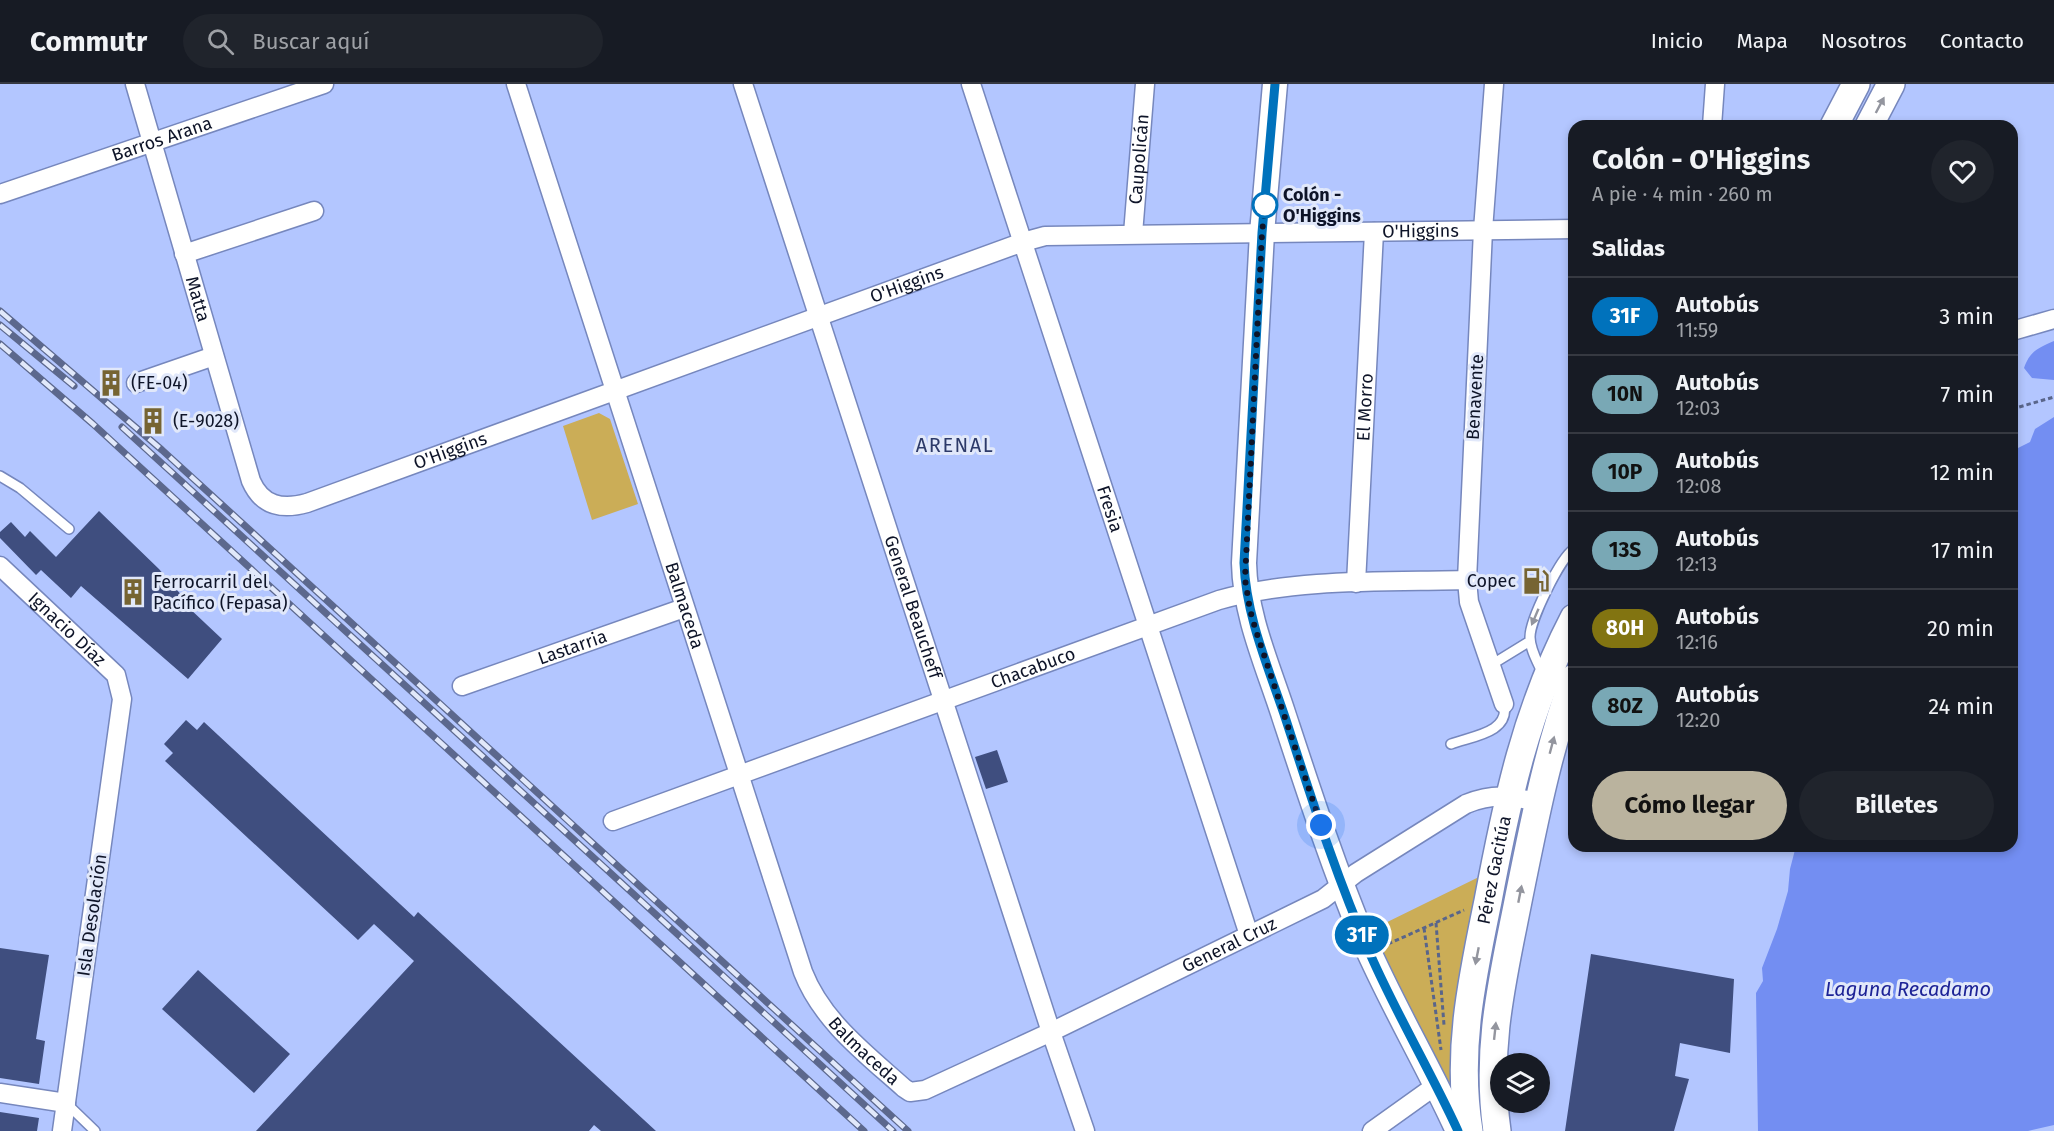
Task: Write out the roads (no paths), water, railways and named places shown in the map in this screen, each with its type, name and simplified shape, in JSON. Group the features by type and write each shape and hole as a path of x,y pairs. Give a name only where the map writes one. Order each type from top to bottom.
{"main road":[{"path":"1275,84 1262,233 1244,563 1246,592 1256,631 1342,884 1378,972 1458,1131"},
{"path":"1837,120 1856,84"},
{"path":"1872,120 1892,84"},
{"name":"Pérez Gacitúa","path":"1497,1131 1492,1064 1496,1016 1568,652"},
{"name":"Pérez Gacitúa","path":"1469,1131 1464,1092 1465,1028 1472,979 1508,795 1524,739 1560,698"}],"street":[{"name":"Matta","path":"135,84 251,481 260,496 272,505"},
{"name":"Barros Arana","path":"0,194 324,84"},
{"name":"Balmaceda","path":"516,84 807,983 842,1032 910,1092"},
{"name":"General Beaucheff","path":"743,84 1085,1131"},
{"name":"Fresia","path":"971,84 1249,935"},
{"name":"Caupolicán","path":"1133,234 1145,84"},
{"name":"Benavente","path":"1494,84 1483,230 1467,580 1469,602 1504,704"},
{"path":"1712,120 1715,84"},
{"path":"184,254 314,211"},
{"name":"O'Higgins","path":"272,505 296,506 307,503 818,316 1045,236 1568,229"},
{"name":"El Morro","path":"1356,583 1374,232"},
{"path":"2018,329 2052,316"},
{"path":"136,384 214,356"},
{"name":"Ignacio Díaz","path":"0,566 116,675 122,699"},
{"name":"Chacabuco","path":"612,821 943,699 1246,592 1268,588 1356,583 1467,580"},
{"name":"Lastarria","path":"462,686 684,608"},
{"name":"Isla Desolación","path":"62,1131 122,699"},
{"name":"General Cruz","path":"910,1092 925,1090 1051,1032 1323,899 1362,869 1466,804 1485,797 1508,795 1538,802"},
{"path":"1372,1131 1435,1086"},
{"path":"0,1093 66,1103"}],"lane":[{"path":"0,476 20,488 69,529"},
{"path":"1560,698 1530,641 1533,618 1568,554"},
{"path":"1491,666 1530,641"},
{"path":"1451,744 1496,728 1505,716 1504,704"},
{"path":"66,1103 95,1131"}],"water":[{"path":"2054,341 2054,380 2032,378 2024,368 2029,358 2039,348"},
{"name":"Laguna Recadamo","path":"2054,417 2054,1125 2028,1131 1758,1131 1756,993 1763,981 1762,968 1788,891 1794,852 2018,852 2018,448 2030,442 2035,429"}],"railway":[{"path":"0,311 162,450 908,1131"},
{"path":"0,325 74,386"},
{"path":"0,344 93,424 864,1131"},
{"path":"122,427 893,1131"}],"place":[{"name":"Colón - O'Higgins","path":"1265,205"},
{"name":"(FE-04)","path":"111,383"},
{"name":"(E-9028)","path":"153,421"},
{"name":"Copec","path":"1536,581"},
{"name":"Ferrocarril del Pacífico (Fepasa)","path":"133,592"}],"district":[{"name":"ARENAL","path":"955,445"}]}
